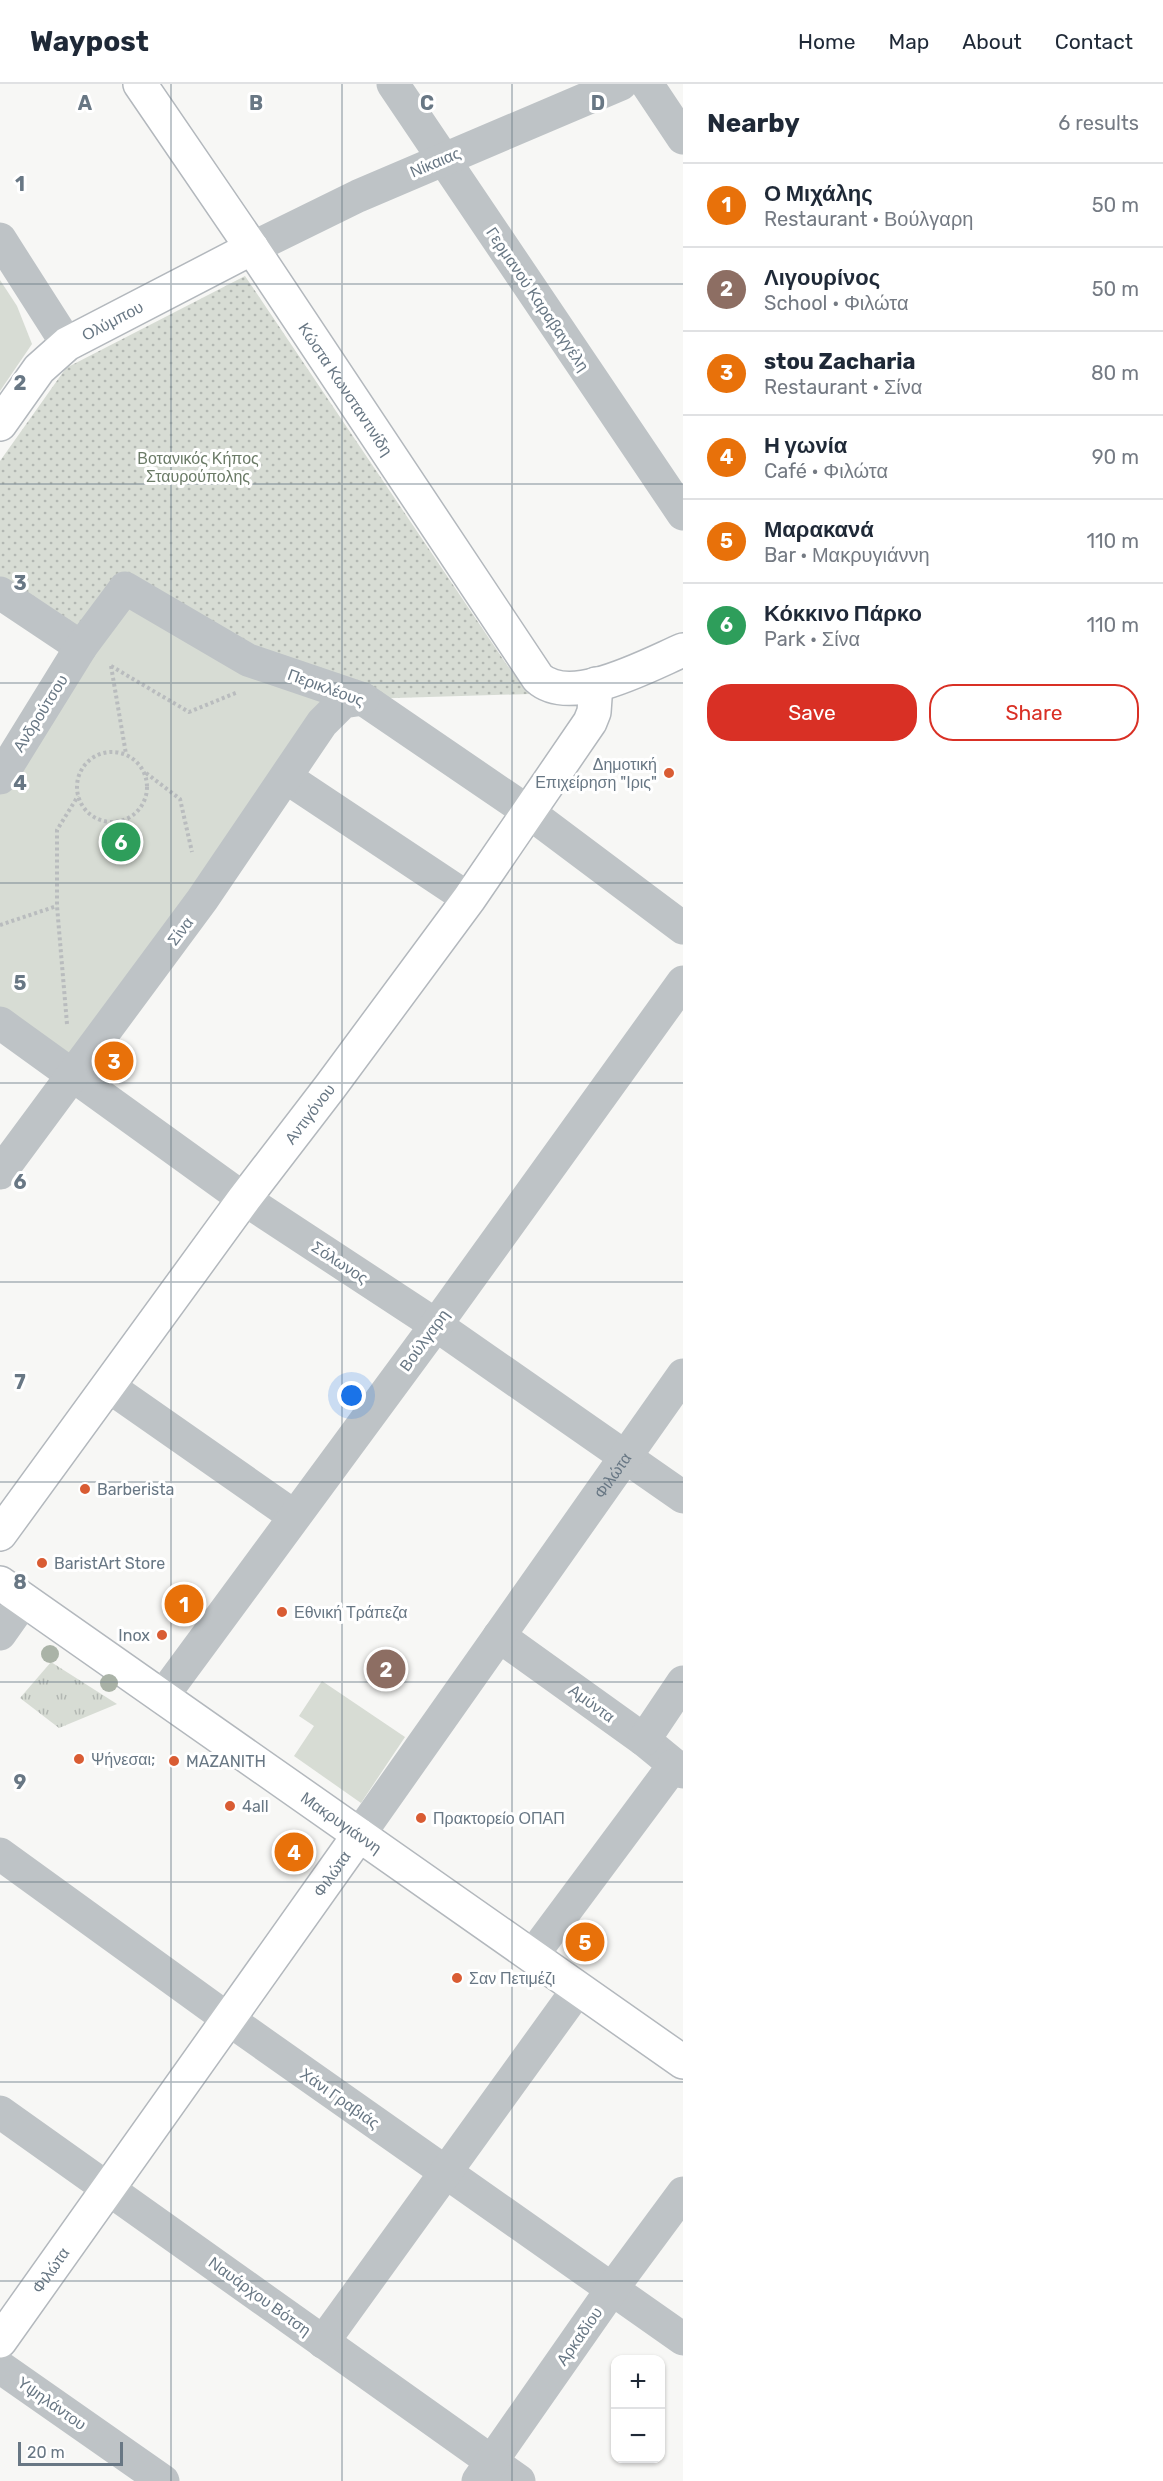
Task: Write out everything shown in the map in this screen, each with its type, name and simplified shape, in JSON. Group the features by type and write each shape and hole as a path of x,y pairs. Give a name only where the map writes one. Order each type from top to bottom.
{"street":[{"name":"Κώστα Κωνσταντινίδη","path":"140,84 252,248 533,671 544,684 556,688 577,689 596,684"},
{"name":"Γερμανού Καραβαγγέλη","path":"393,84 683,514"},
{"name":"Νίκαιας","path":"252,248 358,196 443,158 621,84"},
{"path":"647,84 683,138"},
{"path":"0,239 67,344"},
{"name":"Ολύμπου","path":"0,424 39,369 67,344 252,248"},
{"name":"Περικλέους","path":"81,647 125,588 248,660 363,699 527,811 683,928"},
{"path":"0,593 81,647"},
{"name":"Ανδρούτσου","path":"0,778 81,647"},
{"path":"596,684 683,650"},
{"name":"Αντιγόνου","path":"0,1534 244,1199 469,899 590,722 594,712 596,684"},
{"name":"Σίνα","path":"0,1173 202,900 287,778 321,723 343,702 363,699"},
{"path":"287,778 469,899"},
{"name":"Βούλγαρη","path":"162,1697 436,1325 683,982"},
{"name":"Σόλωνος","path":"0,1023 244,1199 436,1325 683,1497"},
{"name":"Φιλώτα","path":"0,2341 683,1375"},
{"path":"108,1386 294,1516"},
{"path":"0,1634 12,1592"},
{"name":"Μακρυγιάννη","path":"12,1592 683,2062"},
{"name":"Αμύντα","path":"499,1636 644,1740 678,1768"},
{"path":"644,1740 683,1682"},
{"path":"532,1956 678,1768"},
{"name":"Χάνι Γραβιάς","path":"0,1854 228,2019 683,2338"},
{"path":"323,2342 578,1989"},
{"name":"Ναυάρχου Βότση","path":"0,2112 323,2342 484,2471 519,2481"},
{"name":"Αρκαδίου","path":"484,2471 612,2289 683,2193"},
{"name":"Υψηλάντου","path":"0,2367 164,2481"}],"path":[{"path":"81,647 189,712 249,688"},
{"path":"111,666 126,754"},
{"path":"146,773 147,795 142,806 124,820 112,822 91,815 78,796 77,784 86,763 106,752 126,754 140,765 146,773 180,799 202,900"},
{"path":"72,1076 57,906 57,830 78,796"},
{"path":"0,925 57,906"}],"green space":[{"name":"Βοτανικός Κήπος Σταυρούπολης","path":"245,276 507,665 530,694 363,699 128,597 93,639 0,577 0,461 66,368"},
{"path":"0,280 17,306 32,344 0,391"},
{"path":"127,597 343,702 72,1076 0,1023 0,785"},
{"path":"51,1662 117,1704 59,1728 20,1698"},
{"path":"322,1681 405,1737 361,1803 294,1756 314,1726 299,1716"}],"place":[{"name":"Δημοτική Επιχείρηση \"Ιρις\"","path":"669,773"},
{"name":"Κόκκινο Πάρκο","path":"121,842"},
{"name":"stou Zacharia","path":"114,1061"},
{"name":"Barberista","path":"85,1489"},
{"name":"BaristArt Store","path":"42,1563"},
{"name":"Ο Μιχάλης","path":"184,1604"},
{"name":"Εθνική Τράπεζα","path":"282,1612"},
{"name":"Inox","path":"162,1635"},
{"name":"Λιγουρίνος","path":"386,1669"},
{"name":"Ψήνεσαι;","path":"79,1759"},
{"name":"MAZANITH","path":"174,1761"},
{"name":"4all","path":"230,1806"},
{"name":"Πρακτορείο ΟΠΑΠ","path":"421,1818"},
{"name":"Η γωνία","path":"294,1852"},
{"name":"Μαρακανά","path":"585,1942"},
{"name":"Σαν Πετιμέζι","path":"457,1978"}]}
